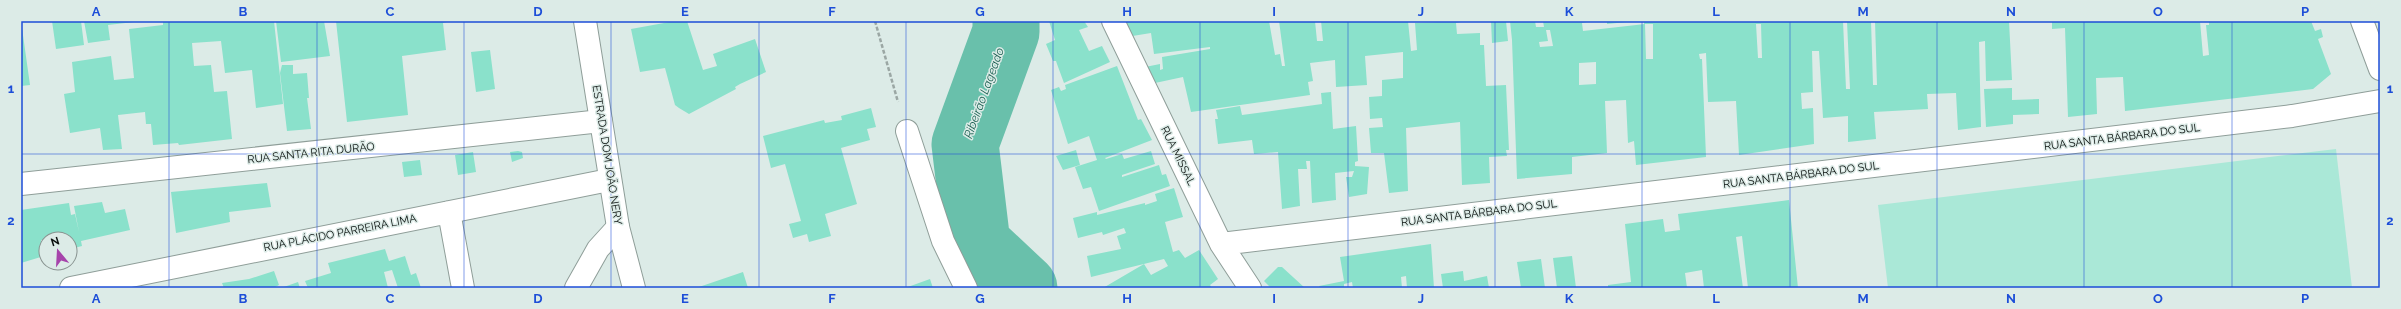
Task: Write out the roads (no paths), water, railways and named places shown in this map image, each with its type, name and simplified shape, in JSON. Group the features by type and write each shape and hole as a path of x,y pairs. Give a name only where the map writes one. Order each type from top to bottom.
{"street":[{"name":"ESTRADA DOM JOÃO NERY","path":"585,21 602,121 609,180 618,227 634,288"},
{"name":"RUA MISSAL","path":"1113,21 1221,244 1250,288"},
{"path":"2362,21 2380,69"},
{"name":"RUA SANTA BÁRBARA DO SUL","path":"1221,244 2284,117 2380,101"},
{"name":"RUA SANTA RITA DURÃO","path":"21,184 602,121"},
{"path":"907,131 943,241 966,288"},
{"name":"RUA PLÁCIDO PARREIRA LIMA","path":"70,288 609,180"},
{"path":"449,212 463,288"},
{"path":"576,288 598,249 618,227"}],"waterway":[{"name":"Ribeirão Lageado","path":"1006,21 1006,32 965,144 977,244 1024,288"}]}
